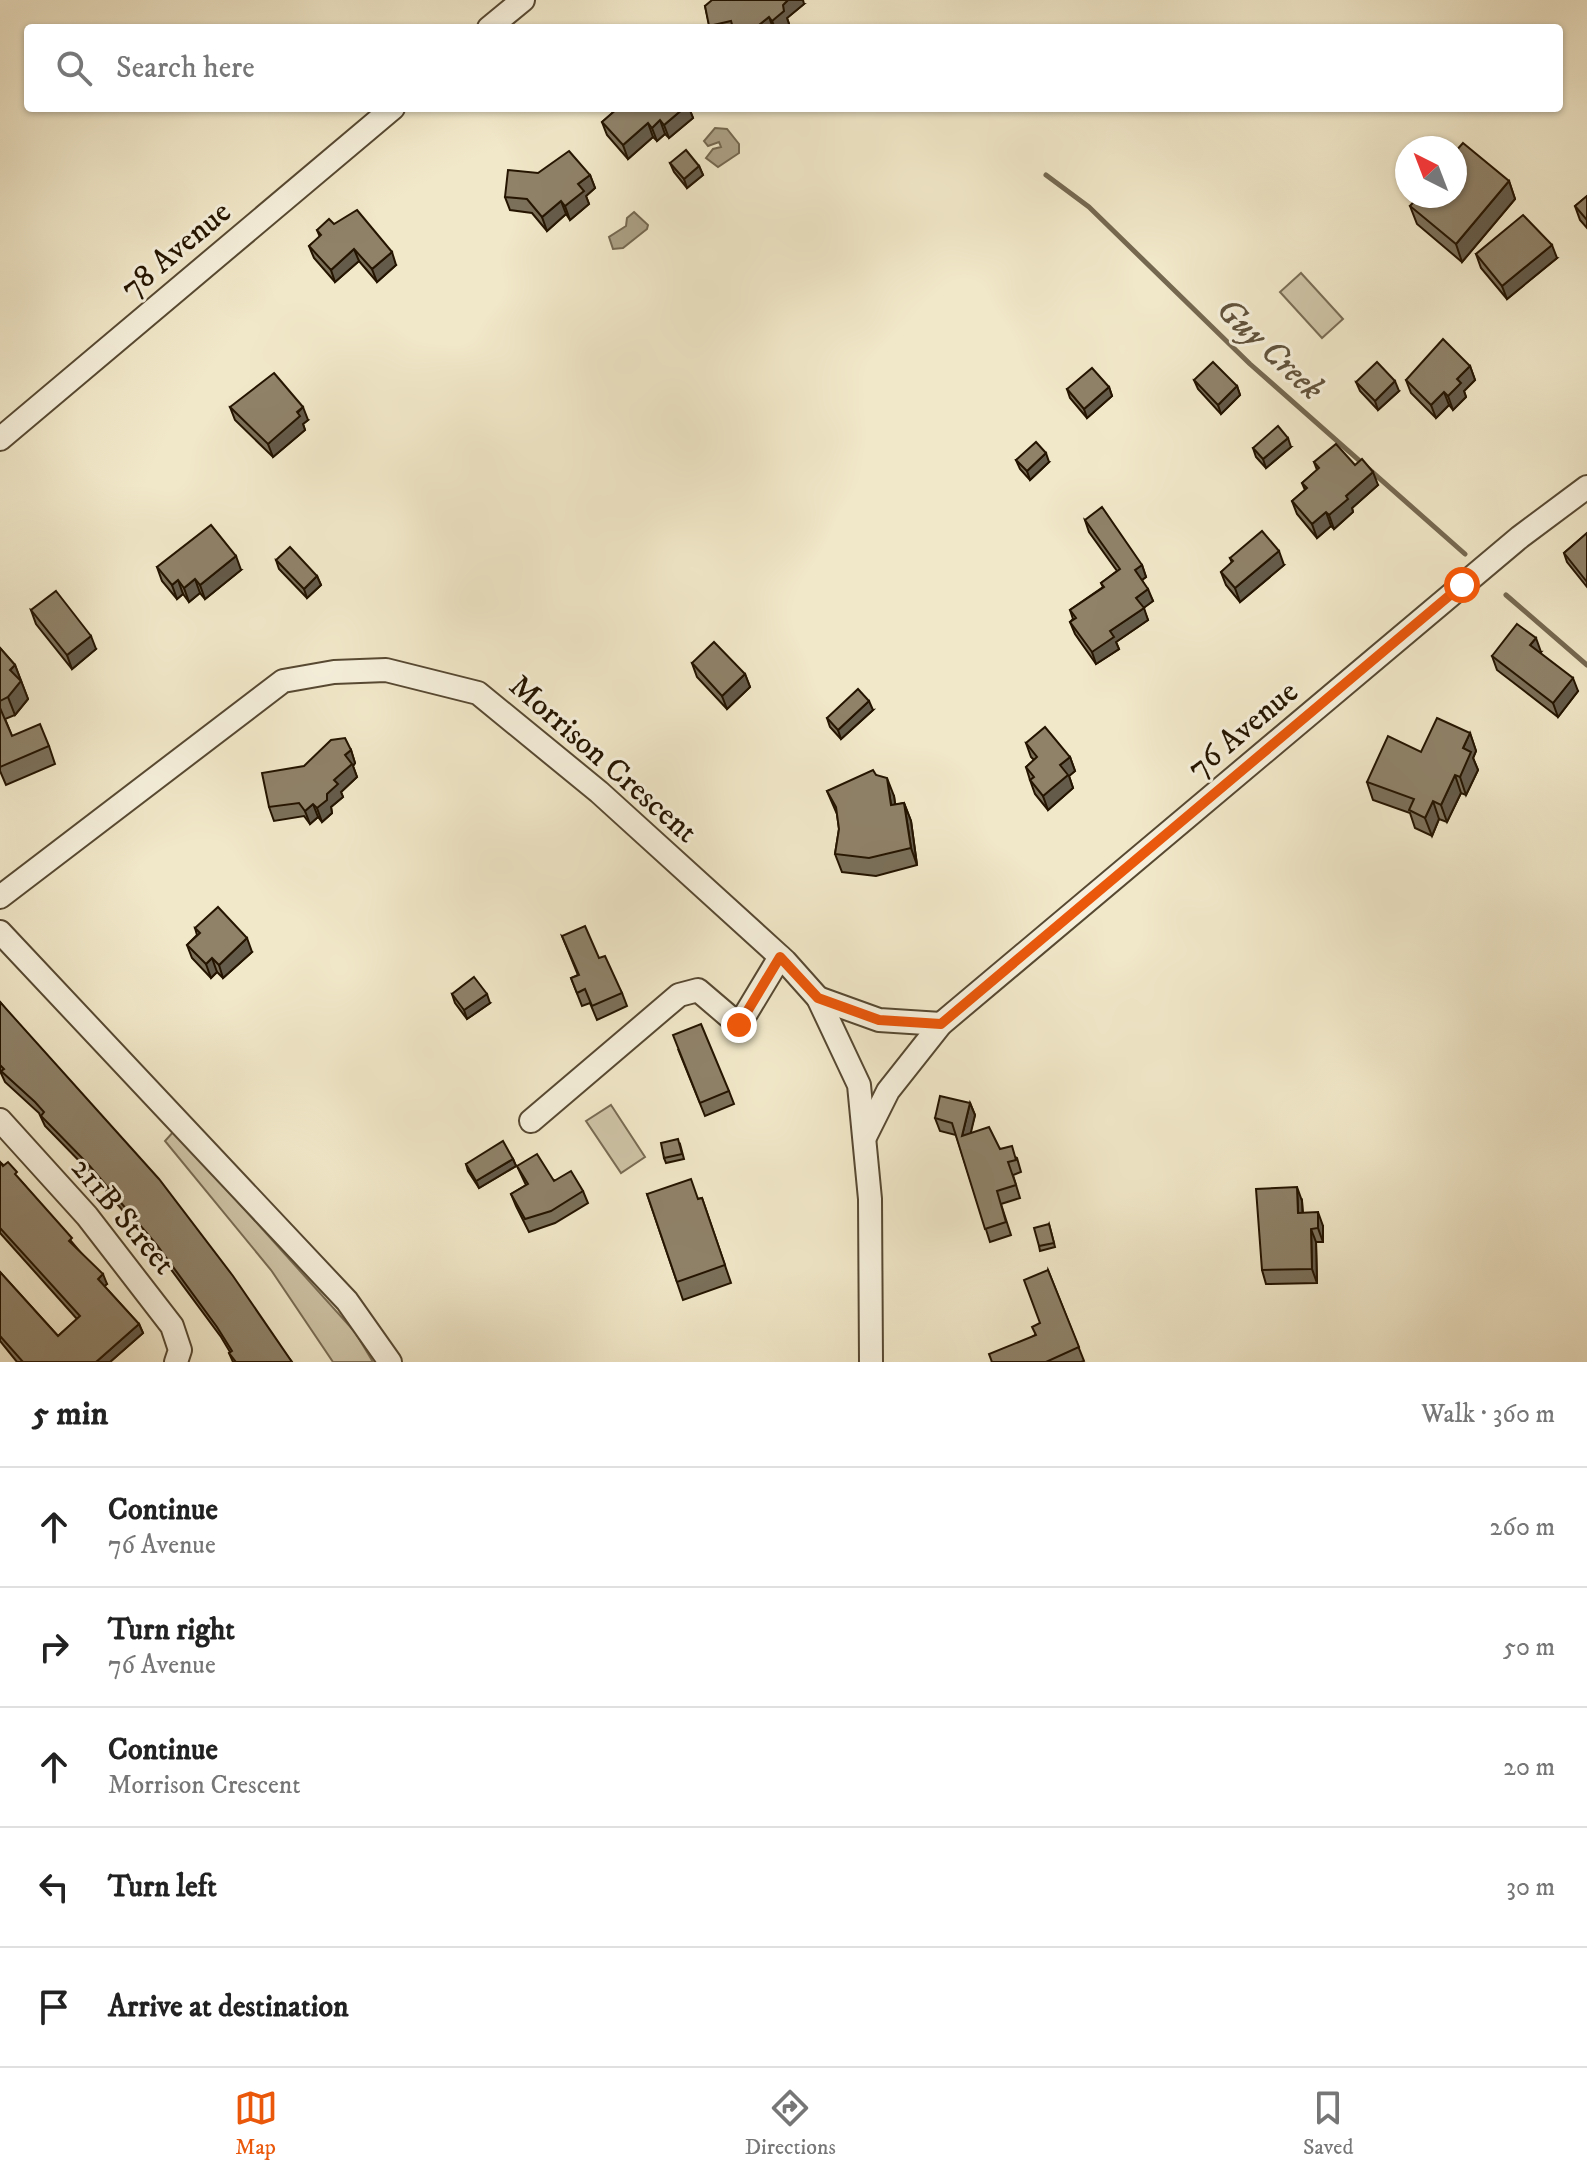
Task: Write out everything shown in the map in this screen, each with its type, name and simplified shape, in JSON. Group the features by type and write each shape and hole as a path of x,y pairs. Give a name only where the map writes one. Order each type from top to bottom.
{"street":[{"path":"494,24 523,0"},
{"name":"78 Avenue","path":"0,439 388,112"},
{"name":"76 Avenue","path":"866,1135 888,1091 941,1024 1473,576 1587,487"},
{"name":"Morrison Crescent","path":"0,897 283,681 334,672 386,670 478,693 599,792 780,957 818,998 859,1085 866,1135 871,1362"},
{"path":"0,932 347,1301 390,1362"},
{"path":"531,1121 679,995 698,990 739,1025 780,957"},
{"path":"818,998 879,1020 941,1024"},
{"name":"211B Street","path":"0,1120 87,1216 172,1326 180,1350 176,1362"}],"shaded area":[{"path":"715,128 727,129 739,144 739,153 718,167 706,158 713,149 721,147 719,142 708,146 704,141"},
{"path":"634,212 648,225 647,229 623,248 613,249 609,237 626,226 627,218"},
{"path":"1301,273 1343,319 1322,338 1280,292"},
{"path":"611,1105 645,1157 621,1173 586,1121"},
{"path":"174,1131 355,1332 373,1362 333,1362 271,1270 165,1141"}],"building":[{"path":"712,0 788,0 783,5 784,11 772,21 769,17 760,24 732,24 731,21 709,24 705,6"},
{"path":"613,112 679,112 664,125 660,120 652,128 648,123 623,145 602,122"},
{"path":"1467,146 1509,181 1456,244 1412,208 1467,208"},
{"path":"686,150 699,166 684,179 670,163"},
{"path":"569,151 590,175 578,184 584,191 565,206 561,201 542,217 527,199 505,197 508,170 538,173"},
{"path":"1587,196 1587,220 1575,206"},
{"path":"357,210 392,252 372,269 354,249 331,270 309,246 321,235 317,230 329,219 334,224"},
{"path":"1523,215 1552,245 1502,286 1476,254"},
{"path":"1443,339 1470,366 1457,379 1461,383 1448,396 1444,392 1431,405 1406,380"},
{"path":"1213,362 1237,386 1218,405 1194,380"},
{"path":"1377,362 1395,381 1375,401 1356,382"},
{"path":"1092,368 1109,387 1084,409 1067,389"},
{"path":"274,373 303,407 297,412 300,416 268,444 230,407"},
{"path":"1278,426 1288,438 1263,459 1253,448"},
{"path":"1036,442 1046,453 1027,471 1016,460"},
{"path":"1336,444 1355,465 1362,459 1373,472 1346,496 1348,499 1312,524 1292,501 1307,488 1302,483 1319,468 1314,462"},
{"path":"1102,507 1142,565 1135,570 1148,589 1136,598 1144,608 1110,631 1114,637 1092,652 1070,622 1076,618 1070,610 1104,587 1101,583 1120,569 1085,520"},
{"path":"211,525 236,556 200,585 195,579 184,588 178,580 172,585 157,567"},
{"path":"1262,531 1279,551 1235,588 1221,572 1233,561 1230,558"},
{"path":"1587,533 1587,582 1564,553"},
{"path":"290,547 317,576 304,589 276,560"},
{"path":"56,591 91,636 67,655 31,610"},
{"path":"1517,624 1536,638 1530,645 1573,678 1553,703 1492,656"},
{"path":"714,642 745,674 722,696 692,663"},
{"path":"0,648 15,665 10,670 21,681 8,697 0,701"},
{"path":"858,689 869,701 838,730 827,718"},
{"path":"0,708 12,736 40,724 49,746 0,767"},
{"path":"1437,718 1470,733 1463,748 1471,752 1460,777 1455,775 1441,805 1433,801 1425,818 1409,810 1414,799 1367,782 1388,736 1421,752"},
{"path":"1045,727 1070,757 1060,765 1068,775 1043,796 1030,780 1034,777 1026,767 1037,757 1026,743"},
{"path":"345,738 351,750 345,755 352,764 334,780 338,784 327,794 327,800 317,808 313,804 305,811 299,803 269,807 262,773 304,766 331,740"},
{"path":"873,770 876,775 887,778 891,805 904,803 911,848 869,858 835,854 839,829 836,807 827,791"},
{"path":"218,907 247,938 219,965 212,958 206,964 187,945 200,933 195,928"},
{"path":"585,926 599,958 605,956 622,993 592,1006 585,989 577,993 571,978 579,975 562,936"},
{"path":"474,977 487,994 464,1010 452,994"},
{"path":"0,1002 159,1179 233,1276 292,1362 236,1362 217,1327 157,1245 88,1164 41,1116 44,1112 1,1071 4,1069 0,1065"},
{"path":"701,1024 729,1091 700,1103 673,1035"},
{"path":"940,1096 970,1103 962,1136 989,1127 1000,1149 1012,1146 1016,1160 1008,1162 1016,1185 997,1191 1006,1222 985,1229 952,1123 935,1118"},
{"path":"678,1139 682,1154 664,1158 661,1143"},
{"path":"503,1141 513,1159 476,1181 466,1164"},
{"path":"537,1154 554,1181 571,1171 583,1191 551,1211 525,1219 511,1194 528,1184 517,1166"},
{"path":"0,1162 3,1166 8,1162 17,1172 15,1174 72,1238 69,1241 103,1274 98,1279 139,1324 96,1362 23,1362 0,1336 0,1272 58,1336 80,1316 0,1228"},
{"path":"691,1179 698,1199 702,1198 725,1265 677,1282 647,1194"},
{"path":"1297,1187 1298,1213 1318,1212 1318,1228 1311,1229 1312,1269 1262,1270 1256,1189"},
{"path":"1049,1224 1054,1243 1039,1246 1034,1228"},
{"path":"1048,1270 1079,1347 1046,1362 992,1362 989,1354 1036,1335 1032,1327 1040,1323 1024,1280"}],"waterway":[{"name":"Guy Creek","path":"1046,175 1089,207 1250,364 1465,554"},
{"name":"Guy Creek","path":"1506,595 1587,665"}],"route":[{"path":"739,1025 780,957 818,998 879,1020 941,1024 1462,585"}]}
